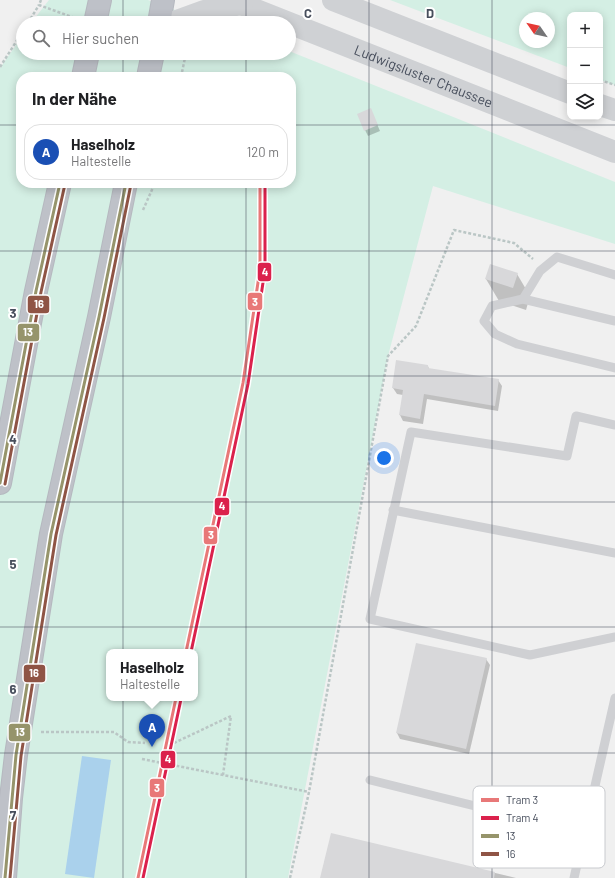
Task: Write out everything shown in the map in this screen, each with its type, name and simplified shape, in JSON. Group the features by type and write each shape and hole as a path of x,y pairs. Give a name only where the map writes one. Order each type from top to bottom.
{"highway":[{"path":"160,16 163,0"},
{"path":"84,72 87,60"},
{"path":"149,72 152,60"},
{"path":"0,483 36,291 59,188"},
{"path":"5,878 16,755 51,534 97,325 125,188"}],"main road":[{"path":"333,0 567,92"},
{"path":"190,16 236,2"},
{"name":"Ludwigsluster Chaussee","path":"236,2 271,16"},
{"name":"Ludwigsluster Chaussee","path":"296,26 615,152"},
{"path":"603,105 615,110"}],"lane":[{"path":"523,299 540,271 557,257 615,275"},
{"path":"615,321 523,299 492,306 484,321 495,334 517,344 615,368"},
{"path":"615,424 576,416 567,456 410,432 370,619 530,654 615,637"},
{"path":"393,510 615,553"},
{"path":"595,786 615,698"},
{"path":"370,780 473,805"},
{"path":"574,878 576,868"}],"path":[{"path":"32,16 41,0"},
{"path":"39,5 69,16"},
{"path":"0,67 16,42"},
{"path":"182,72 185,60"},
{"path":"603,81 615,85"},
{"path":"142,214 153,188"},
{"path":"290,878 309,792 388,356 416,326 454,230 514,243"},
{"path":"174,742 231,716 223,775"},
{"path":"39,725 38,732 114,732 128,742 145,743"},
{"path":"142,759 309,792"}],"green space":[{"path":"49,0 148,0 192,16 36,16"},
{"path":"390,0 615,0 615,85 603,81 603,12 567,12 567,67"},
{"path":"16,45 16,60 296,60 296,54 615,182 615,244 433,186 388,356 288,878 0,878 0,68"}],"water":[{"path":"82,756 111,760 94,878 65,874"}],"building":[{"path":"371,108 378,125 364,131 357,114"},
{"path":"490,264 518,273 513,288 485,279"},
{"path":"396,360 428,365 428,368 499,379 495,406 424,394 420,419 399,415 403,390 392,388"},
{"path":"416,643 487,658 466,749 396,733"},
{"path":"331,833 495,872 494,878 320,878"}],"tram line":[{"name":"3","path":"187,649 243,383 260,269 260,188"},
{"name":"4","path":"192,649 248,384 265,269 265,188"},
{"name":"3","path":"138,878 175,701"},
{"name":"4","path":"143,878 181,701"}],"transit line":[{"name":"13","path":"0,483 36,291 59,188"},
{"name":"16","path":"5,484 41,292 64,188"},
{"name":"13","path":"5,878 16,755 51,534 99,317 125,188"},
{"name":"16","path":"10,878 21,756 56,535 104,318 130,188"}],"place":[{"name":"Haselholz","path":"152,747"}]}
